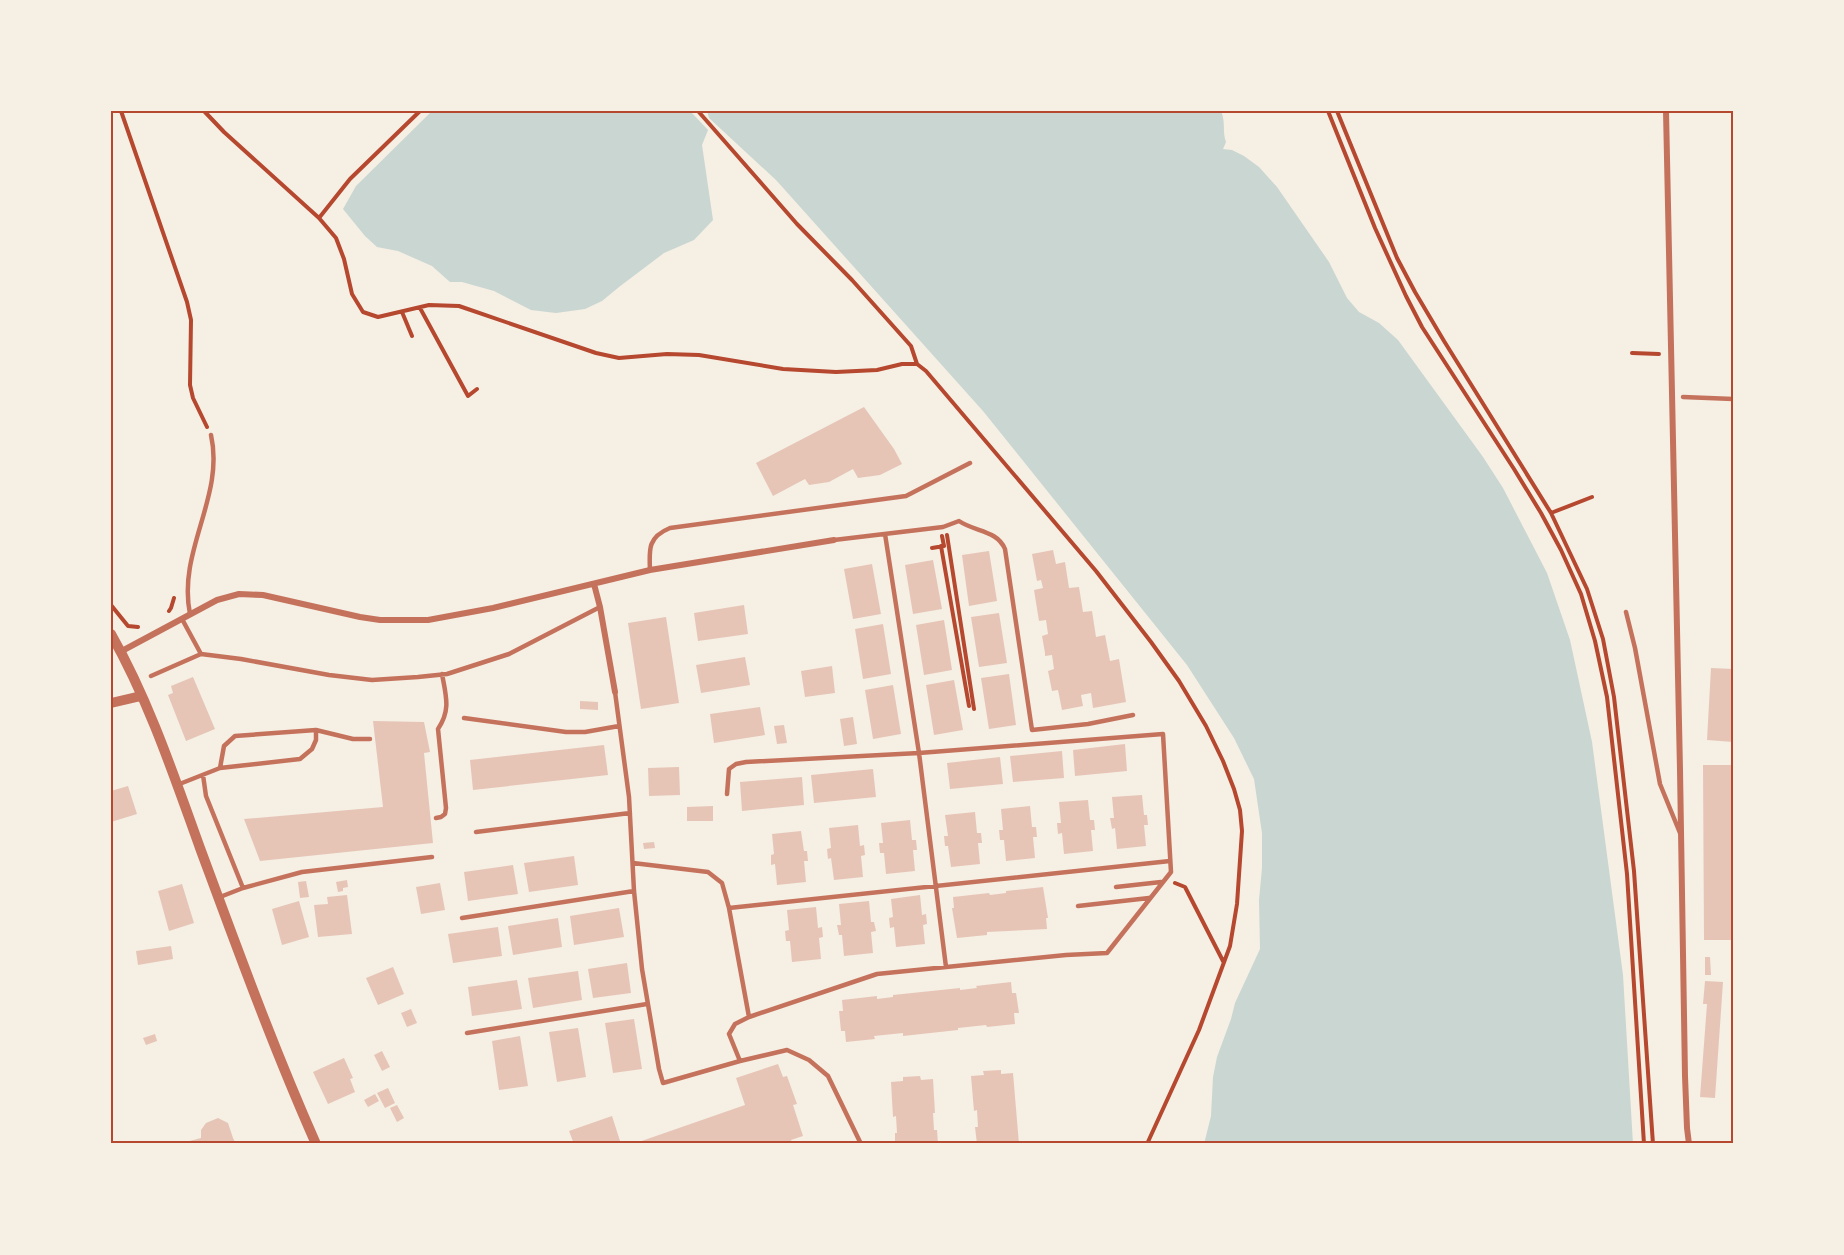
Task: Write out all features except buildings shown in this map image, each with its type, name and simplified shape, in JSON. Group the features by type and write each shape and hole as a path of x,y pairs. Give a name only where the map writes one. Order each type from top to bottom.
{"street":[{"path":"1666,111 1685,1076 1689,1144"},
{"path":"120,652 217,600 239,594 263,595 360,617 403,621 428,620 493,608 650,570 834,540"},
{"path":"594,584 615,692"},
{"path":"111,634 141,696 177,785 280,1060 316,1144"},
{"path":"111,703 141,696"}],"lane":[{"path":"1683,396 1733,399"},
{"path":"190,614 187,592 188,570 212,483 215,456 211,435"},
{"path":"650,570 650,545 657,535 670,528 906,496 970,463"},
{"path":"834,540 946,526 959,521 971,528 992,534 1005,549 1032,730 1088,724 1133,715"},
{"path":"885,534 919,753 946,967"},
{"path":"151,676 201,654 241,658 362,679 442,674 510,654 600,607"},
{"path":"1626,612 1635,648 1660,783 1681,835"},
{"path":"182,619 201,654"},
{"path":"435,818 445,814 446,808 438,729 448,707 442,674"},
{"path":"615,692 630,813 634,891 647,1004 663,1083 787,1050 809,1060 828,1076 861,1144"},
{"path":"464,718 566,732 585,732 619,726"},
{"path":"177,785 220,768 300,759 312,749 316,740 316,730"},
{"path":"220,768 224,746 235,736 316,730 353,739 370,739"},
{"path":"727,794 729,769 736,764 746,762 919,753 1163,734 1171,872 1107,952 877,974 749,1017 735,1024 729,1034 740,1061"},
{"path":"203,775 206,796 243,888"},
{"path":"476,832 630,813"},
{"path":"218,897 302,872 432,856"},
{"path":"729,908 1170,861"},
{"path":"633,863 708,872 722,883 729,908 749,1017"},
{"path":"1116,887 1162,882"},
{"path":"462,918 634,891"},
{"path":"1078,906 1149,897"},
{"path":"467,1033 647,1004"}],"path":[{"path":"121,111 191,320 190,385 193,398 211,435"},
{"path":"204,111 319,218 336,238 344,259 352,294 363,312 378,317 429,306 459,306 596,353 619,358 667,354 699,355 783,369 836,372 877,370 902,364 917,364"},
{"path":"319,218 350,179 420,111"},
{"path":"698,111 797,224 852,280 911,346 917,364 926,371 1096,571 1179,681 1206,726 1223,761 1240,810 1242,831 1237,904 1230,946 1199,1030 1147,1144"},
{"path":"1328,111 1375,228 1422,327 1541,513 1581,594 1595,641 1607,697 1627,874 1644,1144"},
{"path":"1337,111 1383,225 1415,292 1551,513 1587,589 1606,648 1634,871 1653,1144"},
{"path":"420,308 468,396 477,389"},
{"path":"402,312 412,336"},
{"path":"1551,513 1592,497"},
{"path":"946,526 974,709"},
{"path":"941,532 969,706"},
{"path":"932,548 942,546"},
{"path":"167,612 174,598"},
{"path":"111,604 128,626 139,627"},
{"path":"1185,887 1224,962"}],"shaded area":[{"path":"432,111 690,111 708,130 702,145 713,220 694,240 664,253 602,301 585,309 556,313 531,310 494,291 462,282 450,282 432,266 398,251 377,247 343,209 356,186"},
{"path":"707,111 1221,111 1226,142 1223,149 1232,150 1244,156 1259,167 1277,187 1329,262 1347,298 1359,312 1379,323 1398,340 1503,488 1547,573 1570,640 1592,742 1623,975 1633,1144 1204,1144 1211,1116 1213,1077 1217,1057 1235,1003 1260,949 1259,900 1262,833 1254,779 1234,738 1187,665 983,411 776,180 709,118"}]}
